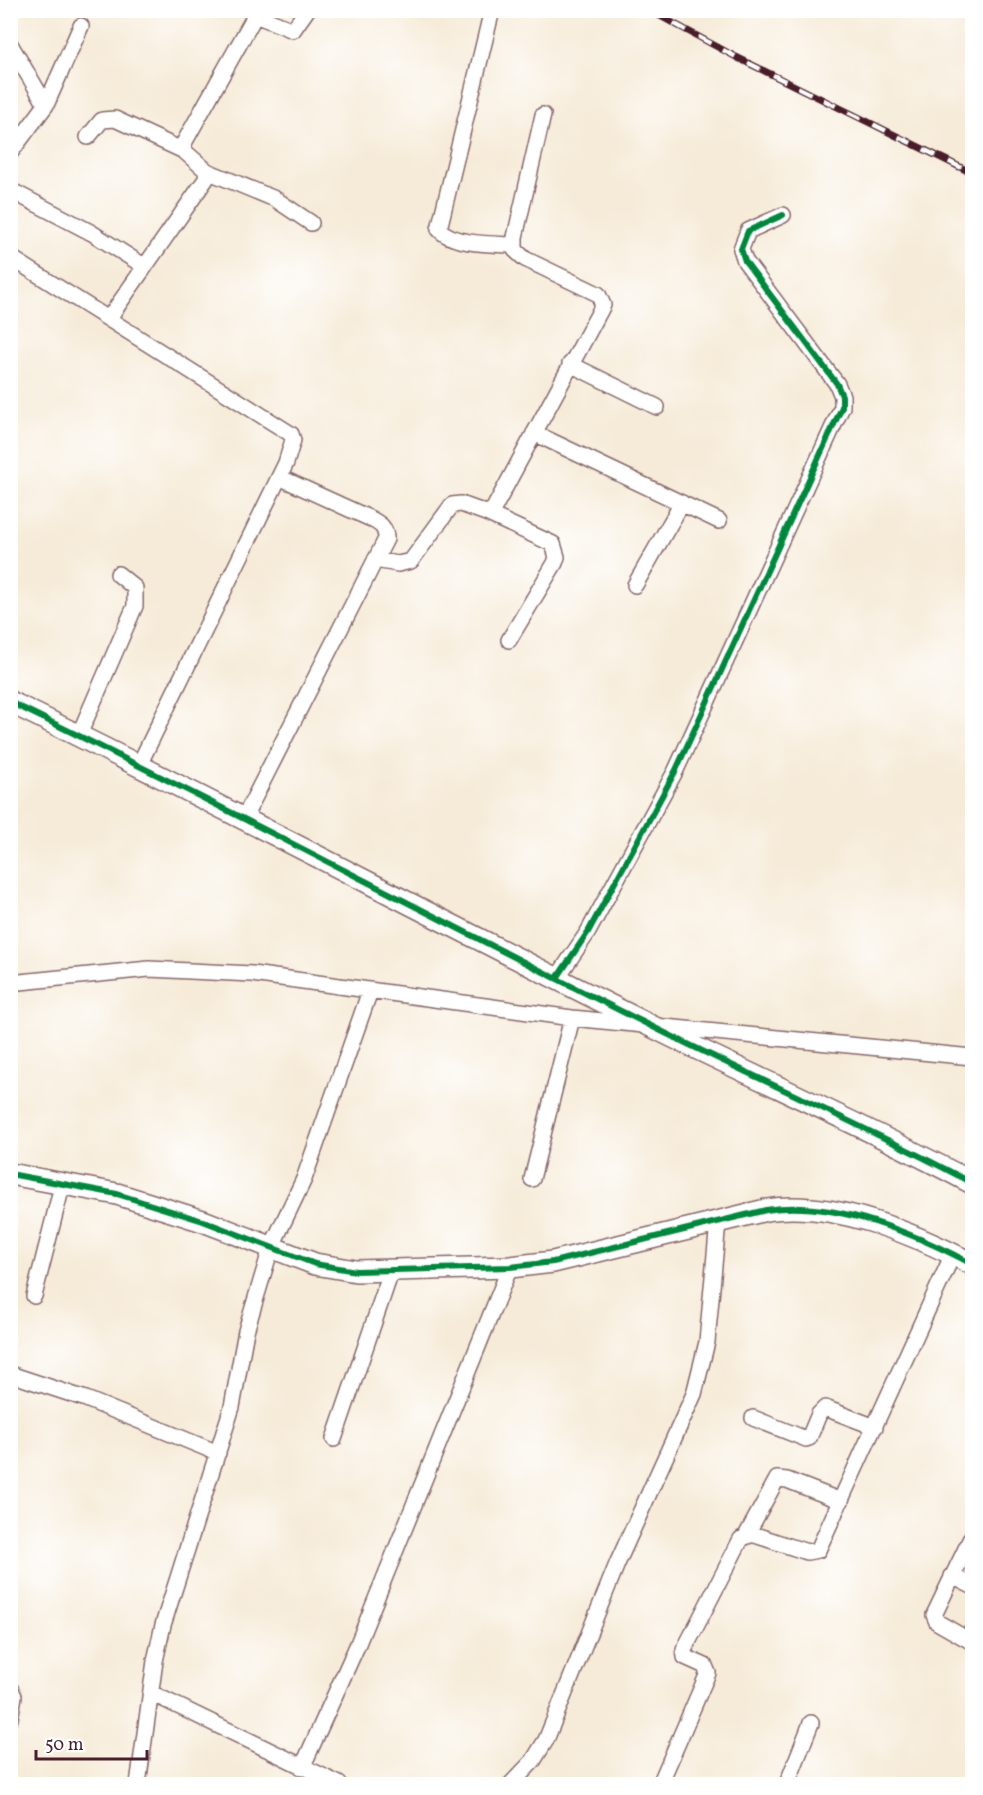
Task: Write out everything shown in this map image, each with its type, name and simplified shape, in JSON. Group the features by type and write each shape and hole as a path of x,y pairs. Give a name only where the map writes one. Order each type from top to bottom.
{"street":[{"path":"184,151 184,143 255,13 293,30 298,27 307,10"},
{"path":"492,10 439,229 449,236 460,239 484,244 514,245"},
{"path":"10,153 46,105 81,26"},
{"path":"10,44 46,105"},
{"path":"486,513 493,510 570,364 602,309 601,299 578,283 525,259 515,250 514,245 543,115"},
{"path":"88,137 102,120 115,119 184,151 207,171 256,189 311,223"},
{"path":"109,318 206,178 207,171"},
{"path":"10,190 83,227 144,266"},
{"path":"557,978 588,932 676,770 842,407 842,396 837,384 745,261 741,249 748,231 756,225 783,215"},
{"path":"10,257 288,431 293,440 279,477 140,765"},
{"path":"570,364 657,407"},
{"path":"534,433 719,521"},
{"path":"244,818 386,538 386,531 381,524 279,477"},
{"path":"635,585 682,503"},
{"path":"375,560 398,564 411,561 452,505 461,504 486,513 552,544 557,551 555,563 509,640"},
{"path":"79,735 135,606 135,588 118,574"},
{"path":"10,702 140,765 649,1025 892,1140 972,1183"},
{"path":"10,983 120,971 170,969 252,974 572,1018 972,1057"},
{"path":"138,1785 155,1661 166,1615 237,1390 246,1331 271,1248 304,1179 370,991"},
{"path":"532,1179 572,1018"},
{"path":"10,1174 63,1182 117,1194 203,1221 271,1248 335,1269 391,1272 510,1267 584,1255 766,1210 805,1208 860,1219 953,1254 972,1264"},
{"path":"34,1296 63,1182"},
{"path":"511,1785 533,1761 546,1740 616,1564 694,1394 707,1342 718,1222"},
{"path":"747,1534 814,1553 818,1551 953,1254"},
{"path":"302,1768 357,1646 510,1267"},
{"path":"334,1439 391,1272"},
{"path":"10,1374 86,1399 218,1453"},
{"path":"753,1418 806,1439 811,1434 819,1414 825,1408 875,1427"},
{"path":"660,1785 708,1673 705,1666 685,1657 684,1650 741,1539 747,1534 777,1479 787,1480 841,1501"},
{"path":"972,1536 936,1608 934,1619 972,1642"},
{"path":"952,1576 972,1586"},
{"path":"10,1688 14,1696 10,1719"},
{"path":"151,1693 339,1785"},
{"path":"787,1785 811,1723"}],"railway":[{"path":"649,10 736,57 972,173"}],"cycle path":[{"path":"557,978 588,932 676,770 842,407 842,396 837,384 745,261 741,249 748,231 783,215"},
{"path":"10,702 647,1024 972,1183"},
{"path":"10,1174 117,1194 203,1221 315,1264 356,1271 510,1267 553,1262 766,1210 791,1208 845,1214 872,1222 925,1241 972,1264"}]}
